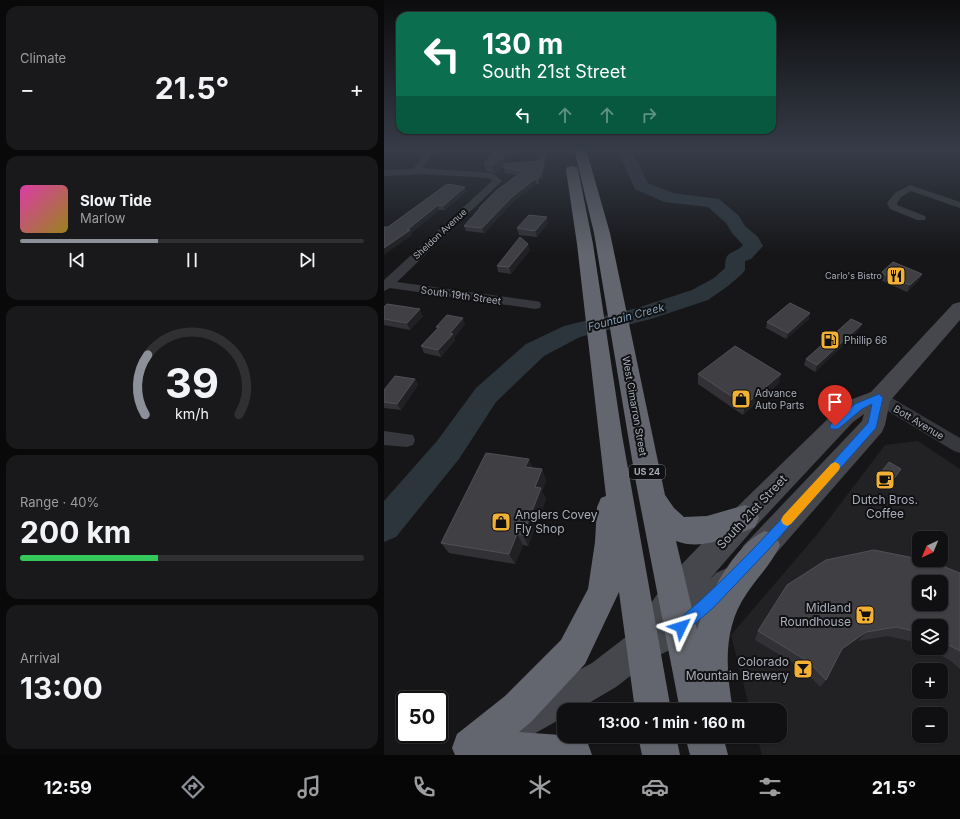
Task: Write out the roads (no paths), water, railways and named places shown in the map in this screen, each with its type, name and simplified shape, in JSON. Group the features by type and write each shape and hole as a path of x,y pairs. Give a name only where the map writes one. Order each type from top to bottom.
{"highway":[{"name":"West Cimarron Street","path":"575,184 593,305 612,350 649,483 696,703"},
{"name":"West Cimarron Street","path":"589,184 602,233 615,298 612,350 613,452 652,703"},
{"path":"463,752 518,709 573,652 603,592 610,542 613,452"},
{"path":"649,483 660,512 677,530 699,532 718,528 745,518"},
{"path":"714,703 710,668 711,635 728,594 765,545"},
{"path":"658,743 661,755"},
{"path":"706,743 709,755"},
{"path":"720,743 722,755"},
{"path":"463,752 573,755"}],"main road":[{"name":"South 21st Street","path":"463,752 604,675 643,646 677,612 745,518 845,416 858,406 879,398 960,308"},
{"name":"South 21st Street","path":"677,612 708,603 765,545 873,425 879,398"}],"street":[{"name":"Sheldon Avenue","path":"386,286 495,184"},
{"path":"921,218 893,207 892,203 898,195 910,188 960,205"},
{"name":"South 19th Street","path":"386,286 535,305"},
{"name":"Bott Avenue","path":"879,398 960,446"},
{"path":"384,438 406,440"}],"waterway":[{"name":"Fountain Creek","path":"384,526 448,450 486,395 535,350 572,331 643,314 700,295 721,282 735,270 735,258 744,255 753,246 751,241 738,229 733,220 713,203 670,198 641,186 640,184"}],"place":[{"name":"Carlo's Bistro","path":"896,276"},
{"name":"Phillip 66","path":"830,340"},
{"name":"Advance Auto Parts","path":"741,399"},
{"name":"Dutch Bros. Coffee","path":"885,480"},
{"name":"Anglers Covey Fly Shop","path":"501,522"},
{"name":"Midland Roundhouse","path":"865,615"},
{"name":"Colorado Mountain Brewery","path":"803,669"}]}
